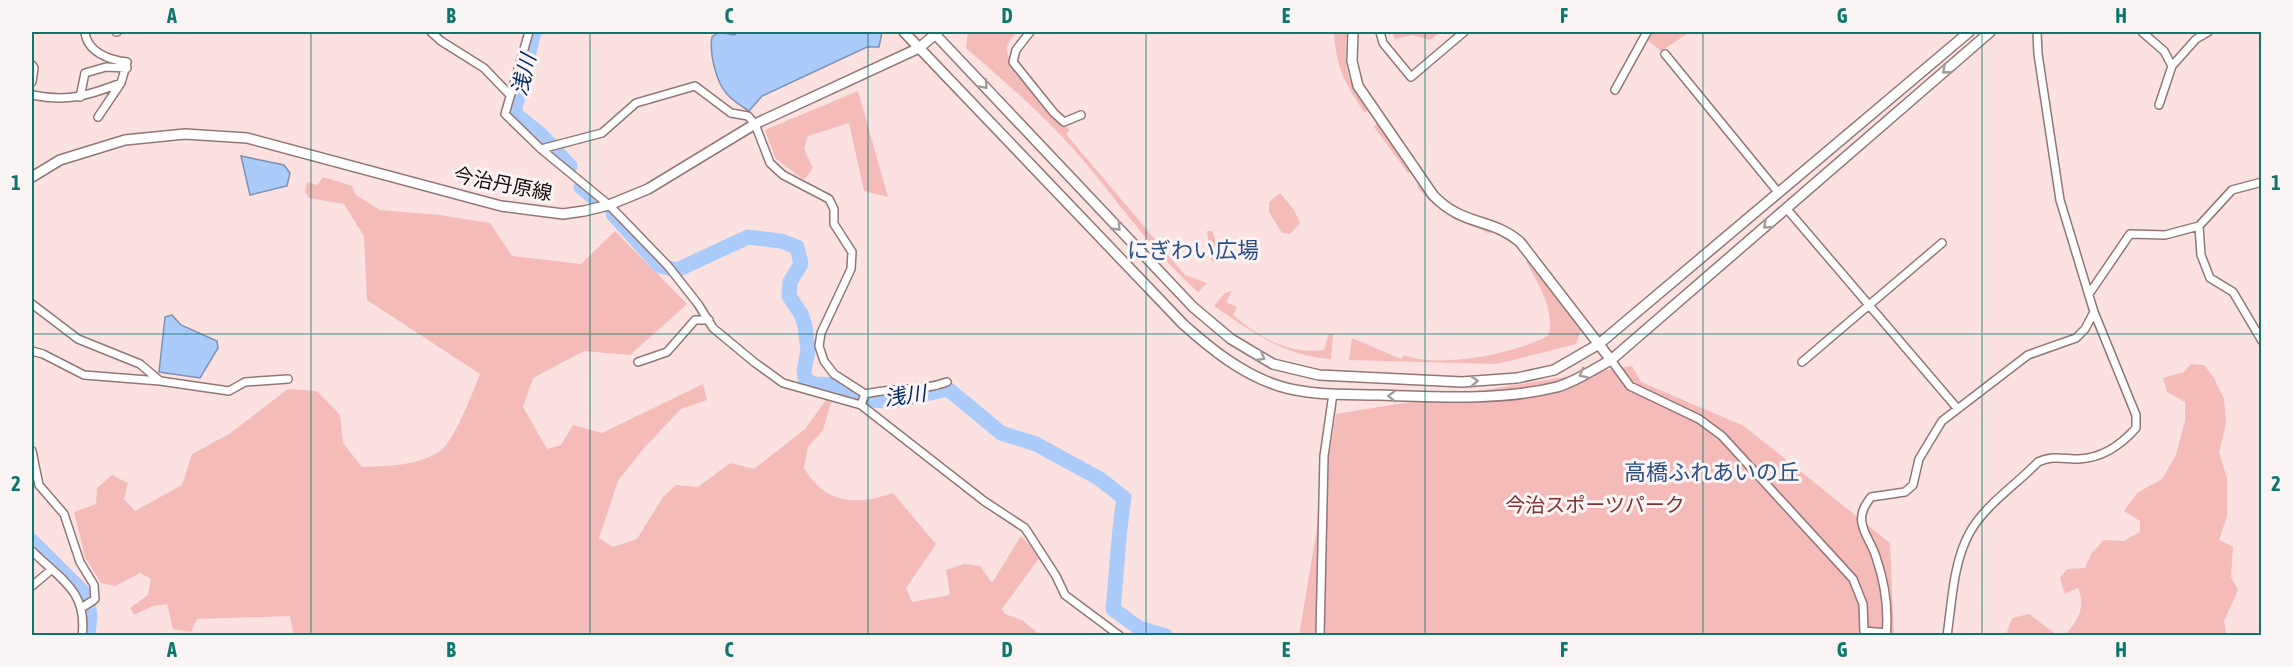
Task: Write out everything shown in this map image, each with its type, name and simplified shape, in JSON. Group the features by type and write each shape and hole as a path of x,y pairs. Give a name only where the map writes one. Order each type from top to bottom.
{"street":[{"path":"85,32 86,41 95,51 114,61 127,62 128,68 121,83 98,117"},
{"path":"431,32 441,41 484,68 510,95"},
{"path":"529,32 505,114 541,149 609,205 668,266 713,328 783,383 861,405 984,501 1025,528 1056,576 1065,595 1120,636"},
{"path":"904,32 1212,351 1241,369 1279,386 1313,394 1449,397 1518,395 1561,386 1611,360 1990,32"},
{"path":"935,32 1193,307 1231,339 1274,364 1318,375 1462,382 1517,378 1554,370 1599,344 1969,32"},
{"name":"今治丹原線","path":"32,177 60,160 125,140 185,134 247,138 519,209 563,214 609,205 648,189 755,124 919,48 935,32"},
{"path":"1030,32 1016,50 1013,62 1064,122 1081,115"},
{"path":"1353,32 1352,61 1358,86 1433,195 1447,210 1463,218 1509,233 1520,242 1630,386 1699,419 1722,436 1853,579 1863,604 1864,633 1887,634 1885,590 1876,556 1862,523 1863,510 1870,497 1905,492 1913,485 1919,459 1942,421 2028,355 2076,339 2085,329 2094,312"},
{"path":"1380,32 1383,43 1411,77 1464,32"},
{"path":"1615,90 1647,32"},
{"path":"1947,636 1960,555 1971,530 1990,509 2038,462 2048,458 2080,459 2110,451 2136,428 2136,416 2094,312 2060,200 2038,54 2037,32"},
{"path":"2142,32 2164,51 2172,66"},
{"path":"2159,105 2172,66 2196,39 2208,32"},
{"path":"1665,54 1778,192"},
{"path":"32,65 34,69 32,81"},
{"path":"80,97 85,73 106,67 128,68"},
{"path":"32,95 57,100 80,97 121,83"},
{"path":"541,149 602,133 636,103 695,86 731,113 748,116 755,124 770,163 783,175 829,199 834,210 834,225 852,252 851,269 821,333 819,346 824,361 834,374 864,394 878,390 921,389 947,382"},
{"path":"2089,294 2130,234 2165,235 2199,226 2232,190 2262,182"},
{"path":"1786,208 1957,408"},
{"path":"2199,226 2201,255 2210,278 2233,292 2262,341"},
{"path":"1802,362 1942,243"},
{"path":"32,304 78,339 140,364 160,381"},
{"path":"638,362 667,352 695,320 709,321"},
{"path":"32,351 43,354 84,375 160,381 229,391 245,382 288,379"},
{"path":"861,405 864,394"},
{"path":"1320,636 1324,456 1333,394"},
{"path":"32,451 39,485 64,514 80,562 94,585 95,599 83,607"},
{"path":"32,551 76,594 83,607 82,636"},
{"path":"32,586 51,570"}],"green space":[{"path":"968,32 1018,32 1007,47 1008,55 1022,78 1070,130 1066,134 1185,275 1207,283 1198,292 1150,242 1051,125 966,48"},
{"path":"1334,32 1347,32 1348,74 1368,111 1365,113 1339,66"},
{"path":"1392,32 1440,32 1430,40 1413,35 1395,39"},
{"path":"1637,32 1690,32 1661,51"},
{"path":"858,91 888,197 864,191 849,123 808,136 804,149 813,168 804,180 775,158 765,130"},
{"path":"1377,123 1412,170 1408,173 1374,127"},
{"path":"323,177 352,186 356,195 380,210 439,215 490,223 512,256 581,264 615,231 687,304 630,355 584,351 533,378 523,407 547,449 561,445 573,425 602,433 703,384 707,400 681,409 643,449 618,481 599,538 613,547 637,539 663,497 676,485 698,487 730,463 754,469 805,429 826,400 831,402 823,430 808,447 804,468 822,489 842,499 866,500 893,493 936,544 906,588 912,602 950,595 946,570 964,564 980,566 992,583 1021,536 1040,557 1002,609 1005,614 1022,620 1040,635 294,636 290,616 197,619 191,632 173,629 167,604 153,606 134,615 130,608 148,595 151,579 140,573 115,586 101,583 85,557 74,512 96,504 97,488 112,475 128,483 124,499 135,511 182,485 192,454 229,434 288,389 317,391 340,415 343,443 362,467 412,463 439,452 451,438 468,404 480,374 367,300 364,236 344,204 309,198 305,192 307,182 317,185"},
{"path":"1421,183 1433,199 1496,230 1496,233 1488,233 1440,209 1417,186"},
{"path":"1280,193 1294,210 1300,223 1290,234 1282,233 1269,212 1269,202"},
{"path":"1207,231 1212,231 1217,246 1218,260 1214,262 1211,260"},
{"path":"1528,256 1582,328 1576,344 1497,364 1349,360 1352,338 1401,359 1404,355 1419,359 1456,360 1518,348 1549,335 1547,306 1527,263"},
{"path":"1232,291 1226,302 1237,307 1233,315 1275,343 1299,350 1324,350 1329,334 1333,334 1331,359 1314,357 1283,348 1255,333 1214,306 1225,293"},
{"path":"2191,364 2204,365 2214,378 2224,399 2226,423 2219,453 2227,478 2227,516 2219,540 2233,547 2231,577 2238,590 2224,621 2226,633 2231,635 2065,635 2077,619 2081,601 2078,588 2065,594 2060,578 2067,569 2085,568 2091,554 2104,540 2124,541 2140,532 2140,521 2124,511 2137,493 2162,479 2176,455 2185,421 2185,402 2167,392 2163,378 2184,372"},
{"name":"今治スポーツパーク","path":"1632,366 1641,382 1744,426 1890,543 1894,635 1299,636 1336,414"},
{"path":"2029,614 2057,635 2006,635 2012,618"}],"water":[{"path":"719,32 734,35 739,32 882,32 879,47 867,47 762,96 749,111 726,93 716,74 711,43 712,37"},
{"path":"241,156 284,165 290,173 287,186 250,195"},
{"path":"172,315 181,325 217,341 218,348 200,378 159,372 165,317"}],"waterway":[{"name":"浅川","path":"534,32 514,113 540,134 570,166"},
{"name":"浅川","path":"581,187 593,197"},
{"name":"浅川","path":"613,214 660,266 677,270 748,237 781,241 797,247 801,264 790,282 789,296 801,314 805,326 808,351 804,370 805,379 814,384 838,385 869,400 894,401 948,389 1001,433 1036,444 1100,479 1124,498 1113,609 1139,628 1166,636"},
{"path":"32,541 87,596 90,616 88,636"}],"district":[{"name":"にぎわい広場","path":"1193,250"},
{"name":"高橋ふれあいの丘","path":"1712,472"}]}
